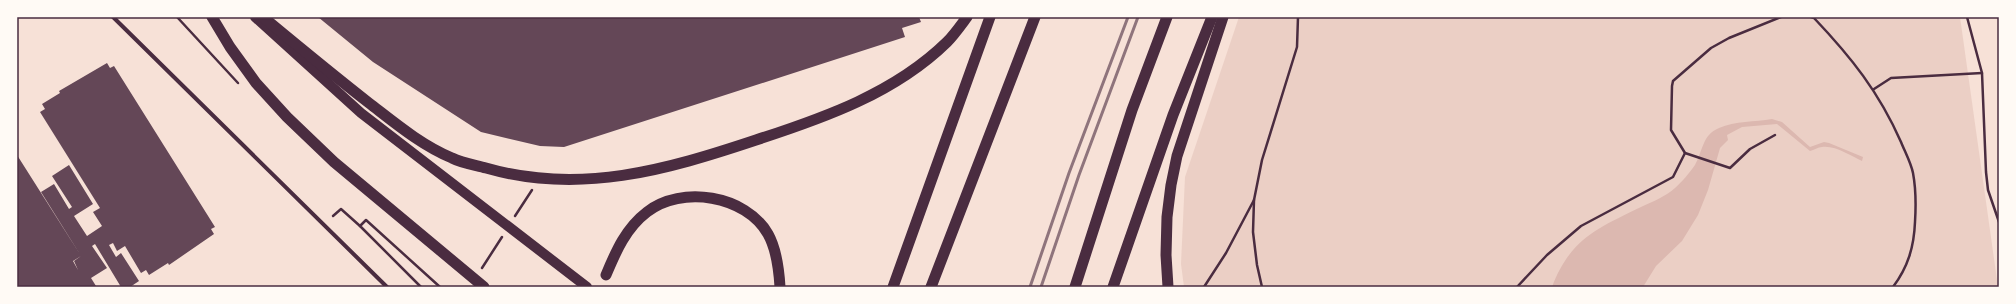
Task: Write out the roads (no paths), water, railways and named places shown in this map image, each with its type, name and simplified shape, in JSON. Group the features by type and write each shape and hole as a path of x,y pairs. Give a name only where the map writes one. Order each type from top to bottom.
{"highway":[{"path":"212,17 230,47 256,83 287,117 340,167 484,287"},
{"path":"263,17 407,133 452,158 515,177 561,181 605,179 662,169 715,154 803,125 867,98 913,70 948,41 967,17"},
{"path":"893,287 990,17"},
{"path":"931,287 1035,17"},
{"path":"1075,287 1132,110 1167,17"},
{"path":"1113,287 1173,115 1212,17"},
{"path":"1168,287 1166,255 1167,217 1171,185 1177,156 1223,17"},
{"path":"606,275 616,250 628,231 648,211 674,198 706,196 732,203 754,217 768,233 779,270 780,287"}],"main road":[{"path":"255,17 361,113 587,287"}],"street":[{"path":"113,17 387,287"}],"railway":[{"path":"1030,287 1069,173 1128,17"},
{"path":"1041,287 1079,175 1138,17"}]}
